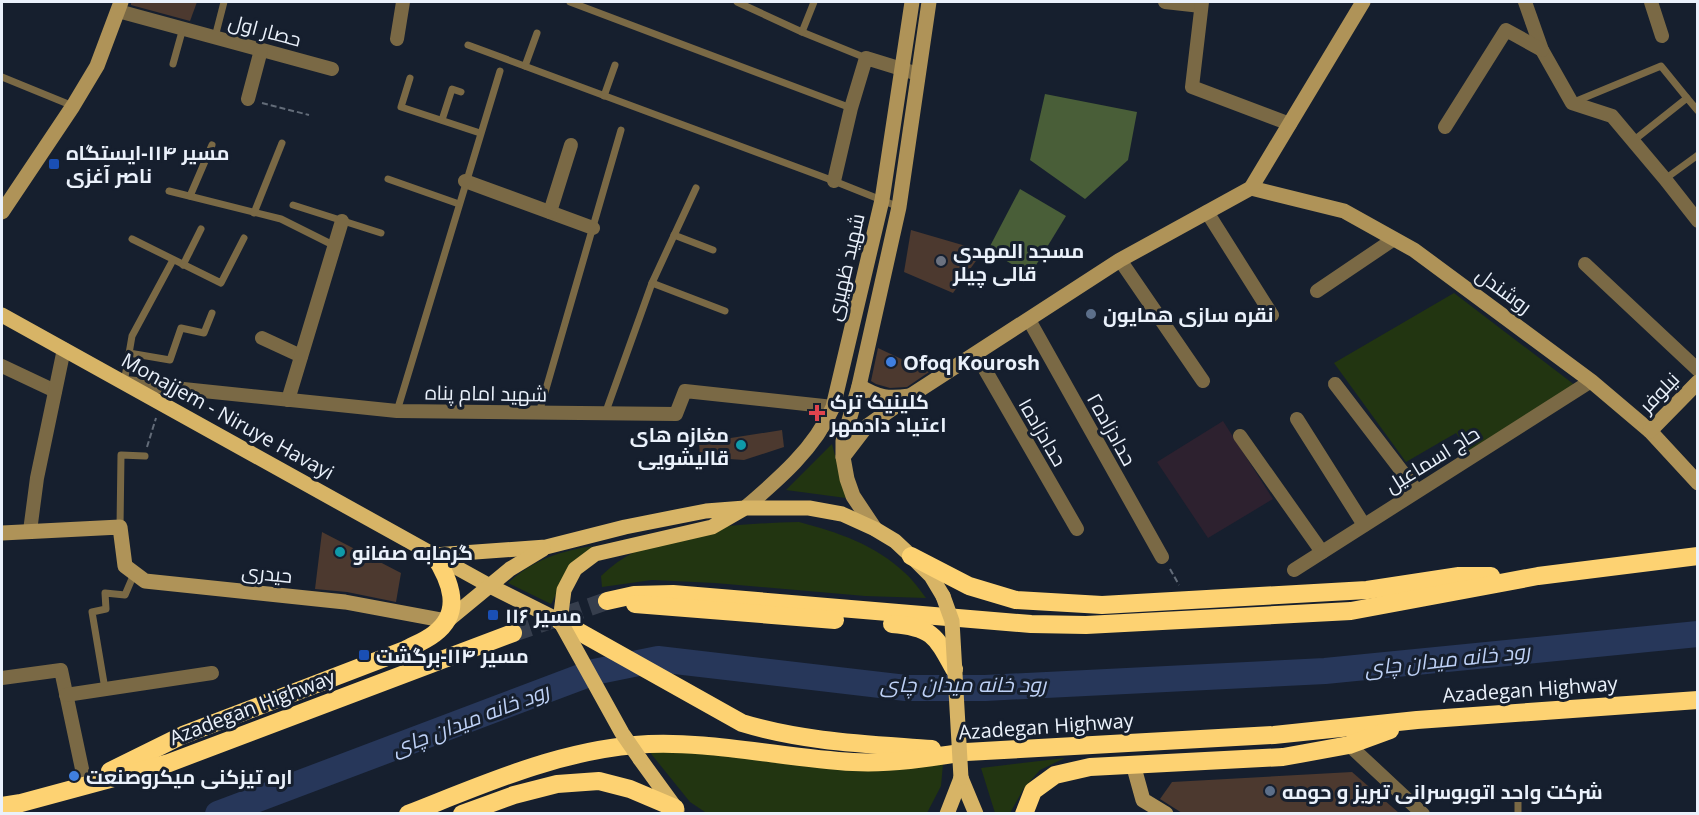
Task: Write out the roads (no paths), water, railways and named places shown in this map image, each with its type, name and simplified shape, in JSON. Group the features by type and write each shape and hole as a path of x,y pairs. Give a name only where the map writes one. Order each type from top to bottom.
{"highway":[{"path":"79,786 183,735 405,650 434,634 447,621 452,605 451,591 445,572 434,555"},
{"path":"911,556 969,585 1016,600 1102,605 1367,590 1459,576 1538,576"},
{"path":"954,669 939,642 926,630 912,626 657,607 607,601 634,595 673,594 1031,624 1086,625 1351,611 1538,576 1698,556"},
{"path":"560,621 742,723 769,731 827,741 966,752"},
{"name":"Azadegan Highway","path":"2,806 169,763 513,633"},
{"name":"Azadegan Highway","path":"408,813 527,768 576,754 635,745 684,745 855,762 919,759 966,752 1274,735 1417,720 1698,700"},
{"path":"1024,813 1033,791 1054,776 1090,767 1283,757 1349,745 1417,720"},
{"path":"462,813 514,795 556,784 599,782 630,789 678,810"}],"main road":[{"name":"Monajjem - Niruye Havayi","path":"2,315 490,586 560,621"},
{"path":"434,555 546,547 625,527 706,511 745,508 809,508 842,514 875,529 895,541 932,576 943,596 952,621 961,778 976,813"},
{"path":"678,810 622,733 560,621 564,590 575,569 595,554 712,527 745,508"},
{"path":"447,621 510,569 546,547"},
{"path":"947,813 961,778"}],"street":[{"path":"397,39 403,2"},
{"name":"شهید ظهیری","path":"745,508 810,447 833,407 882,200 912,2"},
{"name":"شهید ظهیری","path":"875,529 853,496 843,457 843,441 859,386 899,207 929,2"},
{"path":"1165,2 1201,4 1192,87 1290,124"},
{"path":"843,457 866,427 910,396 1120,260 1251,188 1363,2"},
{"path":"1524,2 1542,50 1572,103 1612,116 1698,221"},
{"path":"1651,2 1662,36"},
{"name":"حصار اول","path":"120,6 183,28 332,69"},
{"path":"2,212 97,66 120,6"},
{"path":"1445,127 1506,30 1542,50"},
{"path":"248,99 261,50"},
{"path":"834,181 851,108 866,58 918,74"},
{"path":"550,212 571,145"},
{"path":"465,181 593,228"},
{"name":"روشندل","path":"1251,188 1344,211 1414,250 1591,381 1650,431 1698,483"},
{"path":"1207,212 1272,315"},
{"path":"288,400 342,221"},
{"path":"1317,291 1394,239"},
{"path":"1120,260 1203,381"},
{"path":"1585,264 1698,370"},
{"name":"حدادزاده۲","path":"1029,320 1162,556"},
{"path":"262,338 301,356"},
{"path":"30,531 37,478 64,349"},
{"name":"حدادزاده۱","path":"976,354 1077,529"},
{"path":"2,366 55,391"},
{"name":"حاج اسماعیل","path":"1294,570 1591,381"},
{"name":"نیلوفر","path":"1650,431 1698,382"},
{"name":"شهید امام پناه","path":"124,383 397,411 676,414 685,391 833,407"},
{"path":"1335,384 1417,491"},
{"path":"859,386 875,396 892,399 910,396"},
{"path":"1297,419 1364,525"},
{"path":"1240,436 1322,552"},
{"path":"2,532 120,528 126,566 134,573"},
{"name":"حیدری","path":"134,573 145,581 345,602 447,621"},
{"path":"2,678 61,670 79,786"},
{"path":"66,695 212,673"},
{"path":"1349,745 1423,813"},
{"path":"1133,764 1143,800 1167,813"}],"lane":[{"path":"215,37 224,2"},
{"path":"570,2 851,108"},
{"path":"737,2 866,58"},
{"path":"802,32 814,2"},
{"path":"173,64 183,28"},
{"path":"525,66 537,33"},
{"path":"468,45 899,207"},
{"path":"604,96 615,65"},
{"path":"1572,103 1661,66 1698,111"},
{"path":"397,411 500,71"},
{"path":"2,77 73,106"},
{"path":"410,78 401,107 480,133"},
{"path":"442,120 452,89 461,92"},
{"path":"1633,141 1687,98"},
{"path":"539,413 621,130"},
{"path":"254,213 282,143"},
{"path":"190,196 212,145"},
{"path":"1665,179 1698,154"},
{"path":"388,179 459,204"},
{"path":"605,414 652,283 696,188"},
{"path":"169,191 281,219 335,246"},
{"path":"293,205 381,233"},
{"path":"183,265 201,229"},
{"path":"674,236 713,250"},
{"path":"132,239 221,283 244,238"},
{"path":"124,383 132,336 173,260"},
{"path":"652,283 725,311"},
{"path":"129,353 170,360 181,328 204,333 212,314"},
{"path":"120,528 121,455 145,456"},
{"path":"105,689 92,612 106,609 105,593 125,595 134,573"},
{"path":"1518,800 1518,813"}],"waterway":[{"name":"رود خانه میدان چای","path":"218,814 594,672 658,659 906,688 985,688 1325,671 1698,634"}],"tunnel":[{"path":"513,633 607,601"}],"place":[{"name":"مسیر ۱۱۴-ایستگاه ناصر آغزی","path":"54,164"},
{"name":"مسجد المهدی قالی چیلر","path":"941,261"},
{"name":"نقره سازی همایون","path":"1091,314"},
{"name":"Ofoq Kourosh","path":"891,362"},
{"name":"کلینیک ترک اعتیاد دادمهر","path":"817,413"},
{"name":"مغازه های قالیشویی","path":"741,445"},
{"name":"گرمابه صفانو","path":"340,552"},
{"name":"مسیر ۱۱۶","path":"493,615"},
{"name":"مسیر ۱۱۴-برگشت","path":"364,655"},
{"name":"اره تیزکنی میکروصنعت","path":"74,776"},
{"name":"شرکت واحد اتوبوسرانی تبریز و حومه","path":"1270,791"}]}
